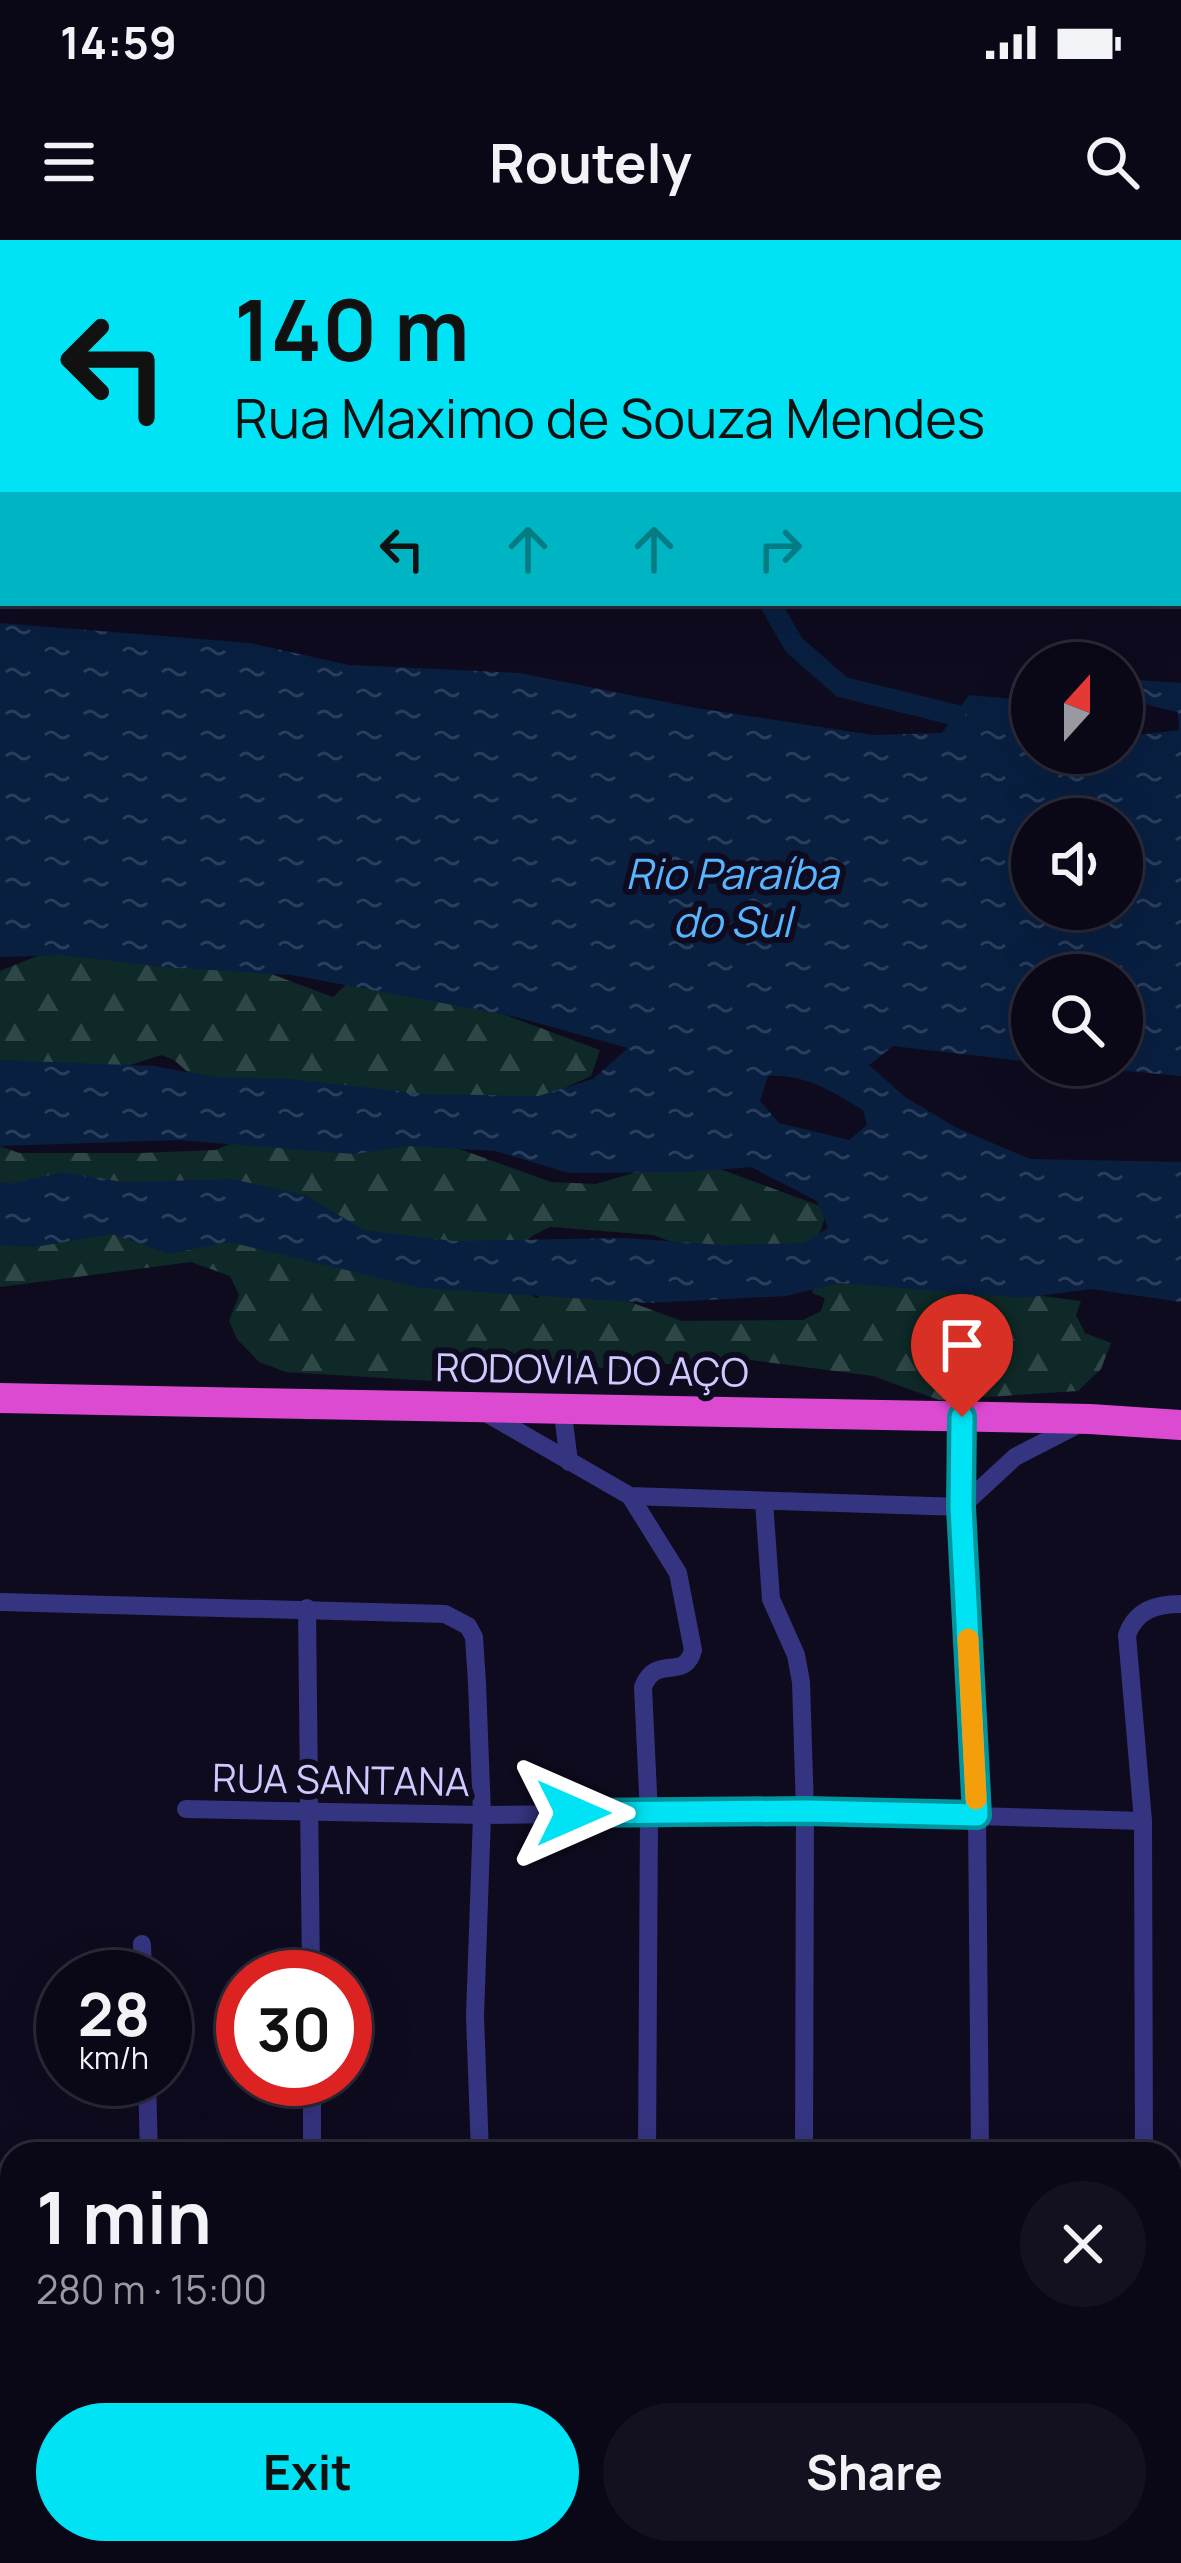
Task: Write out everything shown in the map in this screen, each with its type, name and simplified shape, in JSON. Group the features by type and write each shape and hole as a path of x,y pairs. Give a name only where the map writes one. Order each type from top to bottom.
{"highway":[{"name":"RODOVIA DO AÇO","path":"0,1398 562,1406 1181,1425"}],"street":[{"path":"469,1404 630,1496 961,1507 1015,1457 1090,1419"},
{"path":"562,1406 569,1462"},
{"path":"962,1417 961,1507 977,1815 980,2142"},
{"path":"630,1496 678,1573 692,1650 683,1666 656,1669 644,1687 649,1814 647,2142"},
{"path":"764,1502 771,1600 796,1655 802,1682 804,2142"},
{"path":"0,1602 445,1614 468,1626 474,1637 482,1815 475,2015 480,2142"},
{"path":"1144,2142 1143,1821 1127,1635 1145,1610 1181,1604"},
{"path":"307,1609 311,1950"},
{"name":"RUA SANTANA","path":"186,1809 482,1815 806,1811 1143,1821"},
{"path":"142,1944 142,1950"},
{"path":"148,2106 149,2142"},
{"path":"312,2106 312,2142"}],"green space":[{"path":"47,952 253,967 333,997 356,975 467,1001 600,1050 591,1076 499,1118 432,1139 551,1182 596,1184 664,1164 709,1165 828,1209 814,1249 746,1269 653,1235 550,1227 532,1236 509,1258 513,1289 538,1298 544,1285 589,1287 682,1321 803,1320 821,1311 825,1298 812,1293 822,1267 1081,1301 1076,1315 1085,1333 1111,1343 1101,1369 1078,1391 939,1400 873,1376 743,1359 604,1368 488,1355 433,1381 286,1372 259,1362 237,1339 229,1321 239,1295 230,1276 191,1262 0,1287 0,1146 19,1153 140,1153 216,1150 234,1142 231,1110 174,1060 161,1055 75,1083 0,1084 0,971"}],"water":[{"name":"Rio Paraíba do Sul","path":"0,623 250,643 349,665 519,673 696,708 873,735 942,733 969,695 1011,699 1011,774 1143,774 1143,734 1179,730 1178,712 1143,704 1143,680 1181,683 1181,1076 1143,1072 1143,954 1011,954 1011,1060 893,1046 869,1065 905,1097 955,1127 1030,1159 1181,1162 1181,1302 1091,1289 1024,1298 839,1283 786,1296 648,1303 421,1288 229,1242 170,1254 112,1234 35,1247 0,1245 0,1182 63,1172 123,1182 232,1179 305,1195 364,1230 454,1241 625,1238 723,1245 804,1243 828,1228 817,1201 751,1167 569,1173 495,1151 408,1146 354,1154 178,1140 0,1146 0,1060 154,1066 214,1077 292,1079 423,1094 538,1096 593,1079 628,1048 512,1016 292,975 62,955 0,957","holes":["768,1076 794,1078 829,1090 863,1110 867,1125 849,1140 779,1123 760,1101"]}],"waterway":[{"path":"772,606 794,645 842,687 955,715"}],"slow traffic":[{"path":"968,1639 976,1799"}],"route":[{"path":"573,1813 977,1815 961,1507 962,1417"}]}
